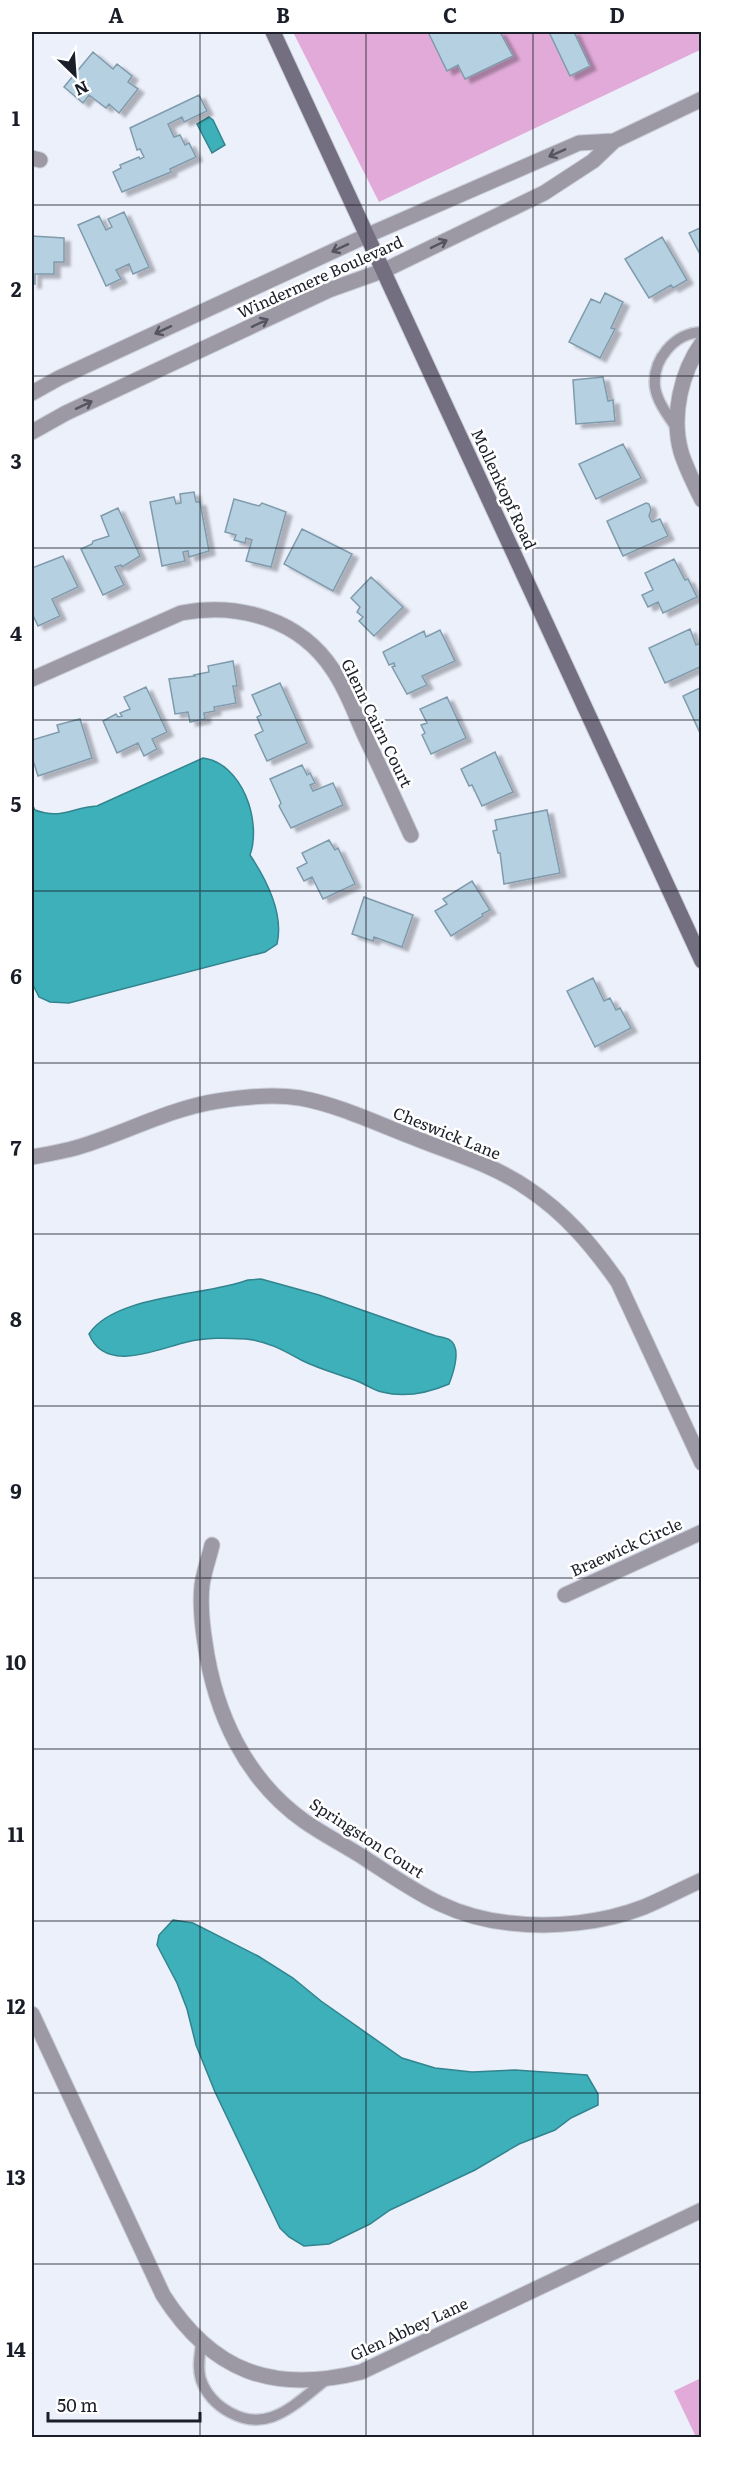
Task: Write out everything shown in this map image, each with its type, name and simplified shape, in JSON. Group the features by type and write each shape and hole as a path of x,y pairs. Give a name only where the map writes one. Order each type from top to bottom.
{"street":[{"name":"Mollenkopf Road","path":"273,32 385,270 702,961"},
{"name":"Windermere Boulevard","path":"32,432 66,413 329,290 385,270 544,193 593,161 614,141 702,99"},
{"name":"Windermere Boulevard","path":"32,393 59,378 368,235 579,143 614,141"},
{"path":"702,342 694,353 685,378 679,404 677,430 684,459 702,500"},
{"name":"Glenn Cairn Court","path":"32,679 181,614 204,609 237,611 263,616 300,635 316,648 335,672 411,835"},
{"name":"Cheswick Lane","path":"32,1157 85,1145 190,1106 219,1100 257,1097 298,1098 342,1110 474,1161 526,1186 543,1199 579,1230 602,1259 618,1282 702,1463"},
{"name":"Braewick Circle","path":"565,1594 702,1532"},
{"name":"Springston Court","path":"212,1545 202,1584 201,1617 213,1689 221,1713 245,1758 264,1782 303,1820 446,1908 475,1917 509,1923 549,1925 593,1920 642,1908 702,1880"},
{"name":"Glen Abbey Lane","path":"32,2014 163,2295 178,2319 216,2355 240,2368 267,2378 301,2381 326,2380 361,2372 702,2210"}],"lane":[{"path":"677,430 660,403 655,389 656,369 664,352 678,339 691,333 702,332"},
{"path":"201,2343 199,2368 204,2386 216,2402 238,2417 263,2419 274,2416 326,2380"}],"shaded area":[{"path":"293,32 701,32 702,49 379,202"},
{"path":"701,2378 701,2437 696,2437 674,2391"}],"water":[{"path":"209,117 213,120 225,145 212,153 197,124"},
{"path":"203,758 217,762 228,770 246,796 253,826 250,855 262,875 276,909 279,933 277,944 265,952 69,1003 50,1002 39,997 32,983 32,804 35,810 52,814 97,806"},
{"path":"261,1279 319,1295 450,1340 454,1344 456,1355 449,1384 416,1394 391,1394 315,1366 275,1346 254,1340 202,1339 133,1356 119,1356 107,1353 97,1346 89,1334 101,1321 118,1311 139,1304"},
{"path":"173,1920 193,1923 258,1956 293,1978 321,2001 402,2058 435,2068 472,2072 515,2070 587,2075 598,2094 598,2105 571,2118 555,2130 519,2144 475,2170 390,2210 370,2224 329,2244 304,2246 280,2228 215,2092 196,2045 187,2009 177,1983 157,1945 159,1935"}],"building":[{"path":"428,32 500,32 513,56 465,79 458,65 447,71"},
{"path":"549,32 574,32 590,66 570,76"},
{"path":"93,52 113,69 117,64 132,76 128,82 138,89 119,113 109,104 106,108 89,95 83,103 64,87"},
{"path":"199,95 207,111 184,122 182,117 168,124 174,137 180,135 185,145 189,143 196,157 170,169 171,172 122,192 113,172 121,168 120,165 144,157 140,149 137,150 130,128"},
{"path":"124,212 149,267 133,274 129,264 116,270 121,279 106,286 78,225 99,216 106,230 112,227 108,219"},
{"path":"702,227 702,258 689,233"},
{"path":"32,236 64,238 64,262 54,262 54,274 35,274 35,284 32,284"},
{"path":"662,237 687,280 673,288 671,285 649,298 625,259"},
{"path":"605,293 623,302 611,328 615,329 600,358 569,342 591,299 600,303"},
{"path":"603,377 608,401 613,400 615,421 576,424 573,380"},
{"path":"623,444 641,478 596,499 579,464"},
{"path":"194,492 196,502 200,502 209,551 189,557 188,551 183,552 185,561 162,566 150,502 174,497 176,504 181,503 180,494"},
{"path":"234,499 259,506 262,503 286,512 271,567 246,561 252,540 246,538 245,543 234,540 236,535 225,532"},
{"path":"646,503 649,504 651,510 649,516 652,522 660,519 668,536 623,556 607,521"},
{"path":"118,508 140,556 122,567 121,565 115,567 124,585 103,595 81,549 92,544 93,541 109,536 101,516"},
{"path":"302,529 352,554 333,591 284,564"},
{"path":"63,556 78,587 52,599 60,616 38,626 32,613 32,568"},
{"path":"674,559 697,597 663,613 658,602 648,607 642,595 653,590 645,573"},
{"path":"371,577 403,607 374,636 359,621 363,617 357,612 360,607 351,598"},
{"path":"690,629 696,645 702,642 702,666 665,683 649,648"},
{"path":"440,630 455,661 422,676 427,685 407,694 392,667 395,666 394,663 389,665 383,652 424,631 426,637"},
{"path":"233,661 237,686 233,686 236,703 214,707 215,711 204,713 205,719 190,722 188,712 175,714 169,679 195,676 209,672 208,666"},
{"path":"280,683 307,743 267,761 255,735 263,731 257,717 261,715 252,695"},
{"path":"146,687 167,732 152,739 157,749 144,756 138,743 117,753 103,721 116,714 118,717 122,716 120,713 130,709 124,697"},
{"path":"702,687 702,733 700,733 683,696"},
{"path":"447,697 466,738 431,754 422,735 425,733 421,725 427,723 420,709"},
{"path":"80,719 92,758 38,776 32,757 32,740 59,732 57,725"},
{"path":"495,752 513,792 482,806 461,769"},
{"path":"302,765 307,775 310,773 315,783 310,785 313,791 333,783 343,805 291,828 279,806 281,803 270,779"},
{"path":"547,810 560,873 504,884 500,853 498,853 493,831 497,830 495,820"},
{"path":"329,840 335,850 338,848 355,884 323,899 312,877 304,881 297,868 307,863 302,853"},
{"path":"472,881 490,910 451,936 435,911 447,904 443,899"},
{"path":"364,897 413,915 402,947 374,937 373,941 352,934"},
{"path":"593,978 604,1001 610,998 616,1010 620,1008 631,1028 595,1047 567,991"}]}
